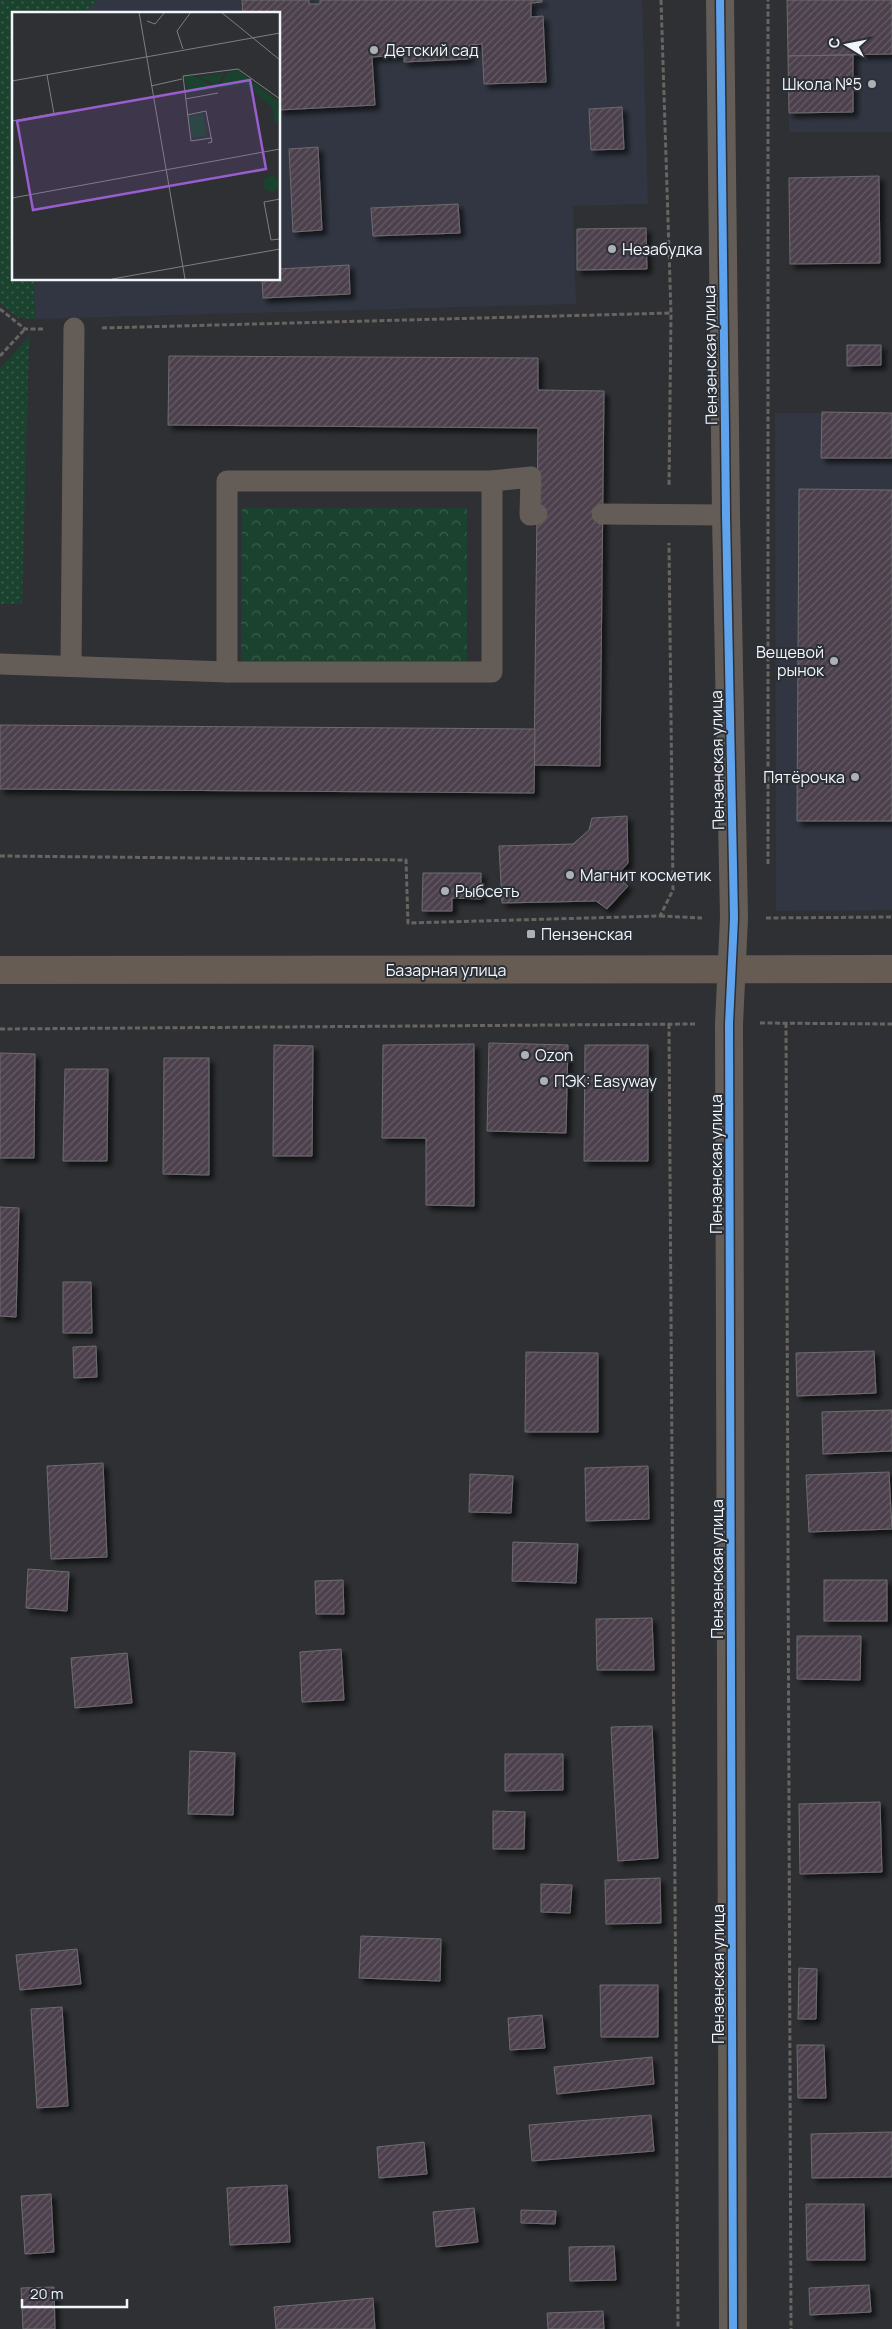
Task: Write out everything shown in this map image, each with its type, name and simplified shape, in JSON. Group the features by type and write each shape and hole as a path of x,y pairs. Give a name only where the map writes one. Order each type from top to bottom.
{"main road":[{"name":"Базарная улица","path":"0,970 892,969"}],"street":[{"name":"Пензенская улица","path":"720,0 726,515 734,918 729,1024 733,2329"}],"lane":[{"path":"71,666 74,328"},
{"path":"227,672 227,481 492,481 531,477 530,514 537,514"},
{"path":"0,664 227,672 492,672 492,481"},
{"path":"602,514 726,515"}],"path":[{"path":"660,916 673,890 669,515 671,313 661,0"},
{"path":"768,0 768,868"},
{"path":"0,309 25,329 671,313"},
{"path":"0,356 25,329"},
{"path":"0,856 406,860 408,922 660,916 734,918 892,917"},
{"path":"768,908 768,918"},
{"path":"786,1023 790,2329"},
{"path":"0,1029 786,1023 892,1024"},
{"path":"669,1024 678,2329"}],"shaded area":[{"path":"98,0 642,0 648,204 573,206 576,304 35,319 34,280 280,280 280,12 84,12"},
{"name":"Школа №5","path":"892,54 892,132 789,132 789,113 853,112 853,55"},
{"name":"Вещевой рынок","path":"775,413 892,413 892,910 776,911"}],"green space":[{"path":"0,0 98,0 84,12 12,12 12,280 34,280 35,319 18,318 0,303"},
{"path":"29,337 22,604 0,604 0,368"},
{"path":"242,508 467,508 467,664 241,665"}],"building":[{"name":"Детский сад","path":"242,0 309,0 309,4 320,4 320,0 542,0 542,2 531,3 531,17 543,16 546,82 484,84 482,44 469,45 469,59 404,62 404,55 372,57 375,105 280,110 280,12 243,12"},
{"path":"787,0 892,0 892,54 788,56"},
{"path":"853,55 853,112 789,113 788,56"},
{"path":"622,107 624,149 591,150 589,109"},
{"path":"318,147 322,230 293,232 289,149"},
{"path":"879,176 880,263 790,264 789,178"},
{"path":"458,204 460,233 373,236 371,208"},
{"name":"Незабудка","path":"646,228 647,269 577,270 577,229"},
{"path":"349,265 350,294 263,298 262,280 280,280 280,269"},
{"path":"847,345 881,345 881,365 847,366"},
{"path":"169,356 538,358 538,390 604,391 600,766 534,765 538,428 168,425"},
{"path":"822,412 892,413 892,458 821,458"},
{"path":"799,489 892,490 892,821 797,821"},
{"path":"0,725 535,729 534,793 0,789"},
{"path":"627,816 628,863 616,876 628,886 607,909 596,901 502,903 499,846 573,844 589,830 592,818"},
{"path":"423,873 481,873 481,899 452,898 452,911 422,911"},
{"path":"489,1043 568,1045 566,1133 487,1131"},
{"path":"474,1044 474,1206 426,1205 426,1138 382,1138 383,1045"},
{"path":"274,1045 313,1046 312,1156 273,1156"},
{"path":"585,1045 648,1045 648,1161 584,1161"},
{"path":"0,1053 35,1054 34,1158 0,1158"},
{"path":"164,1058 209,1058 209,1175 163,1174"},
{"path":"65,1069 108,1069 107,1161 63,1161"},
{"path":"0,1207 19,1208 16,1317 0,1316"},
{"path":"63,1282 91,1282 92,1333 63,1333"},
{"path":"96,1346 97,1377 74,1378 73,1347"},
{"path":"874,1351 876,1393 797,1396 796,1353"},
{"path":"526,1352 598,1353 598,1432 525,1432"},
{"path":"892,1410 892,1451 823,1454 822,1412"},
{"path":"103,1463 107,1557 51,1559 47,1466"},
{"path":"648,1466 649,1519 586,1521 585,1468"},
{"path":"889,1472 892,1529 809,1532 806,1475"},
{"path":"470,1474 513,1476 511,1513 469,1512"},
{"path":"513,1542 578,1544 576,1583 512,1581"},
{"path":"28,1569 69,1572 67,1611 26,1608"},
{"path":"343,1580 344,1614 316,1614 315,1581"},
{"path":"824,1580 887,1580 887,1621 824,1621"},
{"path":"652,1618 654,1670 597,1670 596,1619"},
{"path":"797,1636 861,1636 860,1680 797,1679"},
{"path":"341,1649 344,1700 302,1702 300,1652"},
{"path":"127,1653 132,1703 75,1708 71,1658"},
{"path":"652,1726 658,1858 618,1861 611,1727"},
{"path":"190,1751 235,1753 233,1815 188,1814"},
{"path":"505,1754 563,1754 563,1790 505,1791"},
{"path":"880,1802 882,1872 800,1874 799,1804"},
{"path":"493,1811 525,1812 524,1849 493,1849"},
{"path":"660,1878 661,1923 606,1924 605,1880"},
{"path":"541,1884 572,1885 570,1913 541,1912"},
{"path":"361,1936 441,1939 440,1981 359,1978"},
{"path":"77,1949 81,1984 20,1990 16,1955"},
{"path":"799,1968 817,1969 816,2019 798,2019"},
{"path":"600,1985 658,1985 658,2037 601,2037"},
{"path":"62,2007 68,2106 37,2108 31,2009"},
{"path":"542,2015 545,2048 510,2050 508,2018"},
{"path":"797,2045 824,2045 826,2098 798,2098"},
{"path":"652,2057 654,2084 557,2094 554,2067"},
{"path":"651,2115 654,2151 532,2161 529,2125"},
{"path":"892,2132 892,2177 812,2178 811,2134"},
{"path":"424,2142 427,2174 379,2178 377,2147"},
{"path":"287,2185 290,2242 230,2245 227,2188"},
{"path":"51,2194 54,2252 25,2254 21,2196"},
{"path":"806,2204 864,2204 865,2260 807,2260"},
{"path":"474,2208 478,2242 436,2247 433,2212"},
{"path":"521,2210 556,2211 555,2224 521,2223"},
{"path":"614,2246 616,2280 570,2281 569,2247"},
{"path":"869,2285 871,2312 810,2315 809,2288"},
{"path":"54,2287 55,2329 23,2329 21,2288"},
{"path":"373,2298 375,2329 276,2329 274,2307"},
{"path":"603,2311 604,2329 548,2329 547,2313"}],"cycle path":[{"path":"720,0 726,515 734,918 729,1024 733,2329"}],"place":[{"name":"Детский сад","path":"374,50"},
{"name":"Школа №5","path":"872,84"},
{"name":"Незабудка","path":"612,249"},
{"name":"Вещевой рынок","path":"834,661"},
{"name":"Пятёрочка","path":"855,777"},
{"name":"Магнит косметик","path":"570,875"},
{"name":"Рыбсеть","path":"445,891"},
{"name":"Пензенская","path":"531,934"},
{"name":"Ozon","path":"525,1055"},
{"name":"ПЭК: Easyway","path":"544,1081"}]}
